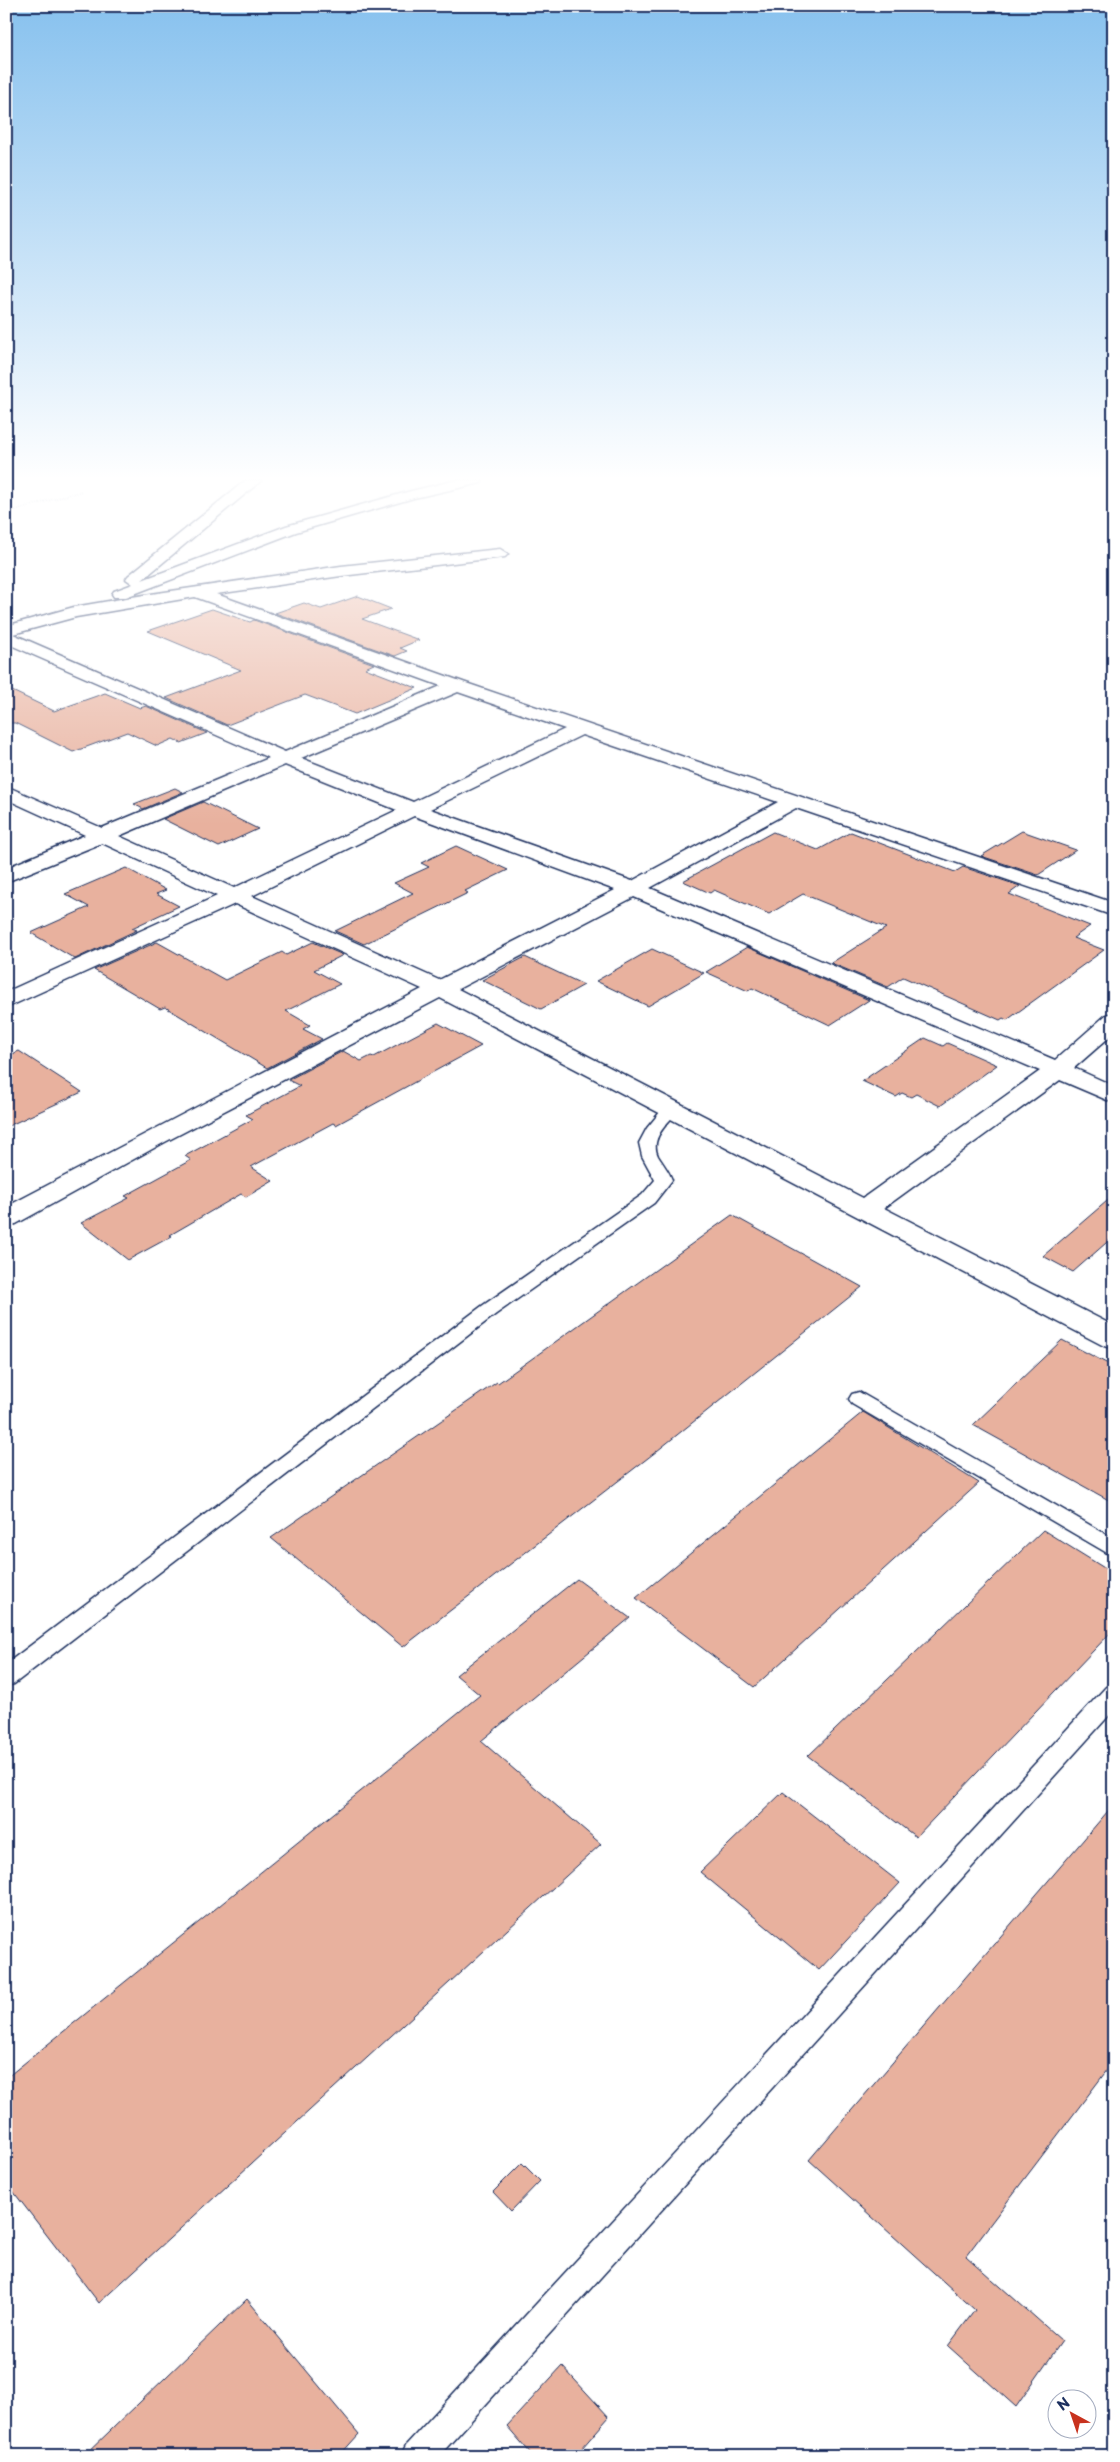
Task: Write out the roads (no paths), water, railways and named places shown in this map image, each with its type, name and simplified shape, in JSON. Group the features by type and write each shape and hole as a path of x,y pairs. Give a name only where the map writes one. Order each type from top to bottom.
{"street":[{"path":"109,598 113,595"},
{"path":"6,631 74,612 117,595"},
{"path":"74,612 186,595"},
{"path":"203,595 458,686 1114,910"},
{"path":"6,638 286,759 413,809 632,889 1058,1070 1114,1096"},
{"path":"6,876 104,837 458,686"},
{"path":"6,1001 236,895 581,728"},
{"path":"6,792 440,989 1114,1339"},
{"path":"6,1218 156,1136 361,1032 795,801"},
{"path":"864,1210 1058,1070 1114,1020"}],"lane":[{"path":"6,1677 489,1310 648,1199 664,1180 647,1152 646,1144 649,1136 671,1109"},
{"path":"859,1399 1114,1549"},
{"path":"417,2456 1114,1694"}]}
